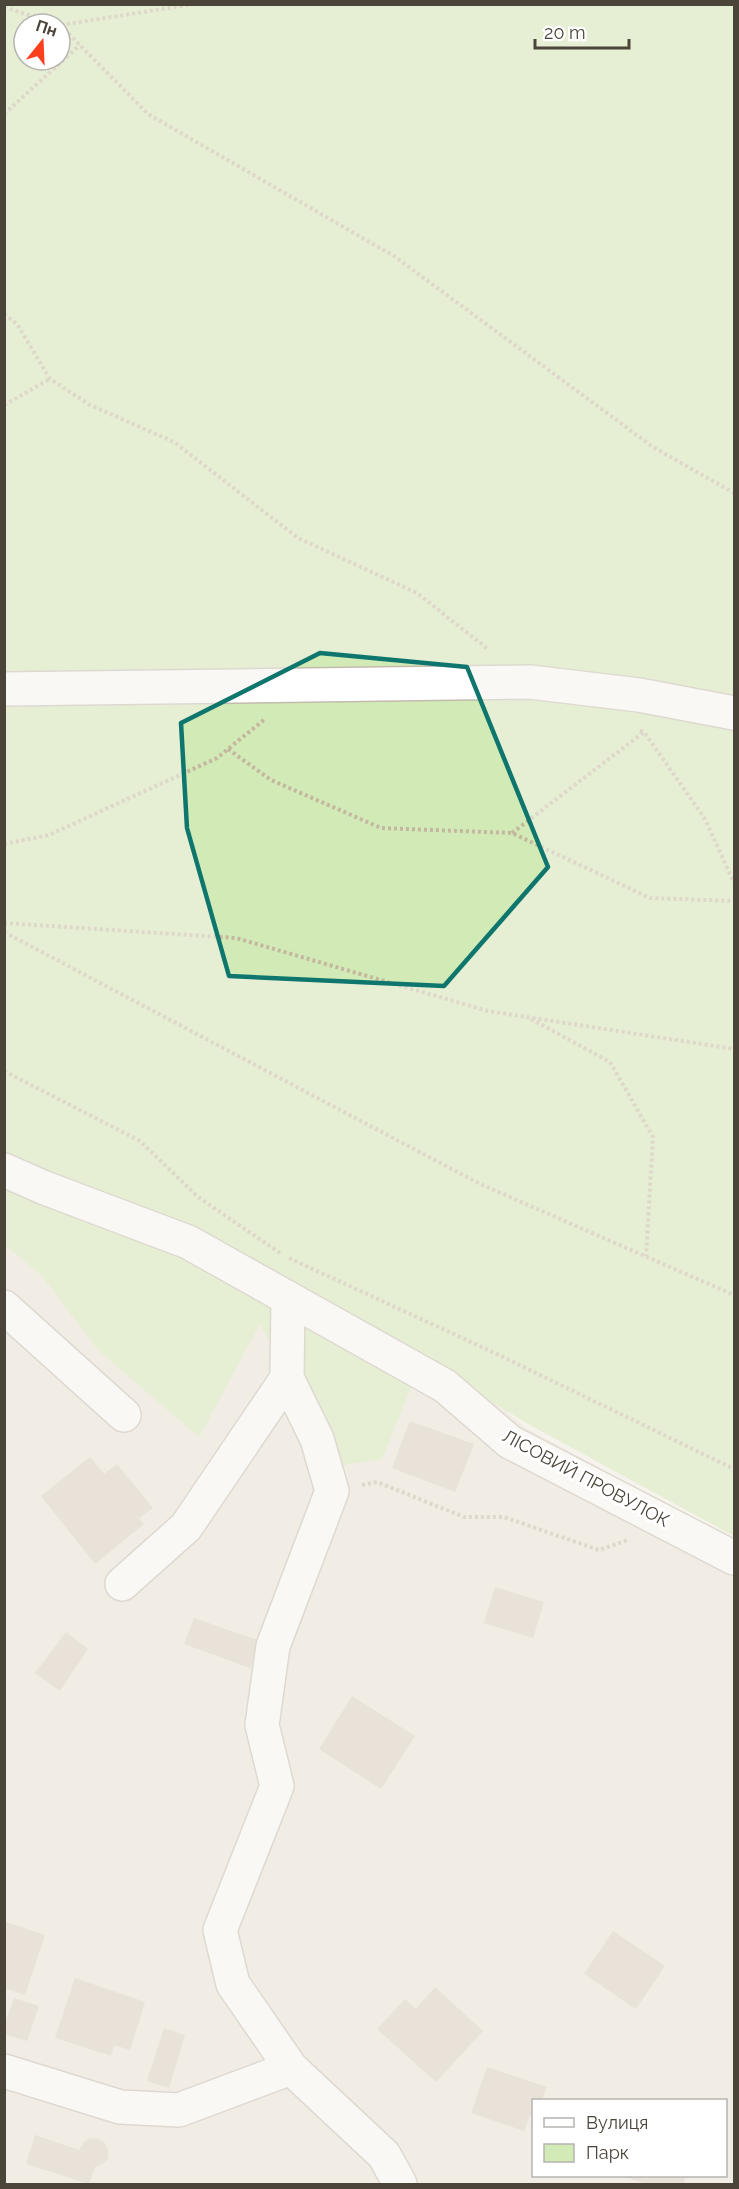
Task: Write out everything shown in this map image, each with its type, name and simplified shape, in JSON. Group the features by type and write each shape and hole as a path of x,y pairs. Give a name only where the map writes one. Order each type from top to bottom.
{"street":[{"path":"4,689 530,682 639,695 735,713"},
{"name":"ЛІСОВИЙ ПРОВУЛОК","path":"4,1170 188,1242 445,1386 510,1442 735,1558"},
{"path":"288,1298 287,1378 317,1439 332,1491 273,1646 262,1725 277,1786 220,1930 232,1984 291,2068 384,2155 399,2184"},
{"path":"4,1306 124,1415"},
{"path":"122,1584 186,1527 287,1378"},
{"path":"4,2071 120,2107 178,2110 291,2068"}],"path":[{"path":"72,23 194,4"},
{"path":"72,37 148,114 394,256 653,447 735,493"},
{"path":"4,114 80,45"},
{"path":"4,314 17,324 50,379 90,405 174,442 298,538 417,593 490,651"},
{"path":"4,405 50,379"},
{"path":"4,844 49,835 217,758 304,685"},
{"path":"633,728 644,732 705,819 735,883"},
{"path":"512,833 644,732"},
{"path":"228,749 272,780 381,828 512,833 650,898 735,901"},
{"path":"4,923 236,938 488,1011 735,1049"},
{"path":"4,932 480,1184 735,1295"},
{"path":"528,1018 610,1062 653,1137 646,1257"},
{"path":"4,1071 140,1141 198,1197 284,1256 501,1356 735,1469"},
{"path":"332,1491 378,1482 464,1517 504,1517 598,1550 673,1525"}],"highlighted area":[{"path":"320,653 467,667 548,867 444,986 229,976 187,828 181,723"}],"shaded area":[{"path":"5,1142 457,1371 526,1428 734,1540 734,2184 5,2184"}],"green space":[{"path":"5,5 734,5 734,1536 528,1424 422,1360 382,1459 336,1466 260,1324 199,1437 98,1350 42,1276 5,1245"}],"building":[{"path":"410,1421 474,1444 455,1492 392,1468"},
{"path":"90,1457 104,1474 117,1464 153,1508 139,1518 144,1524 95,1564 41,1496"},
{"path":"495,1587 544,1602 533,1638 484,1623"},
{"path":"194,1618 260,1641 250,1668 184,1644"},
{"path":"66,1632 88,1649 60,1691 35,1673"},
{"path":"352,1696 415,1736 381,1789 319,1749"},
{"path":"4,1921 45,1935 25,1995 4,1988"},
{"path":"613,1931 665,1966 636,2009 584,1974"},
{"path":"75,1978 145,2002 130,2050 114,2045 111,2056 55,2038"},
{"path":"435,1987 483,2031 436,2082 377,2029 405,1999 416,2009"},
{"path":"14,1998 39,2006 27,2041 4,2034 4,2026"},
{"path":"164,2028 185,2035 169,2088 147,2081"},
{"path":"487,2067 547,2087 542,2099 532,2099 532,2116 530,2116 524,2131 471,2113"},
{"path":"35,2135 79,2150 90,2138 98,2139 105,2143 108,2158 103,2164 95,2167 89,2184 26,2164"},
{"path":"626,2177 686,2177 683,2184 646,2184"}]}
